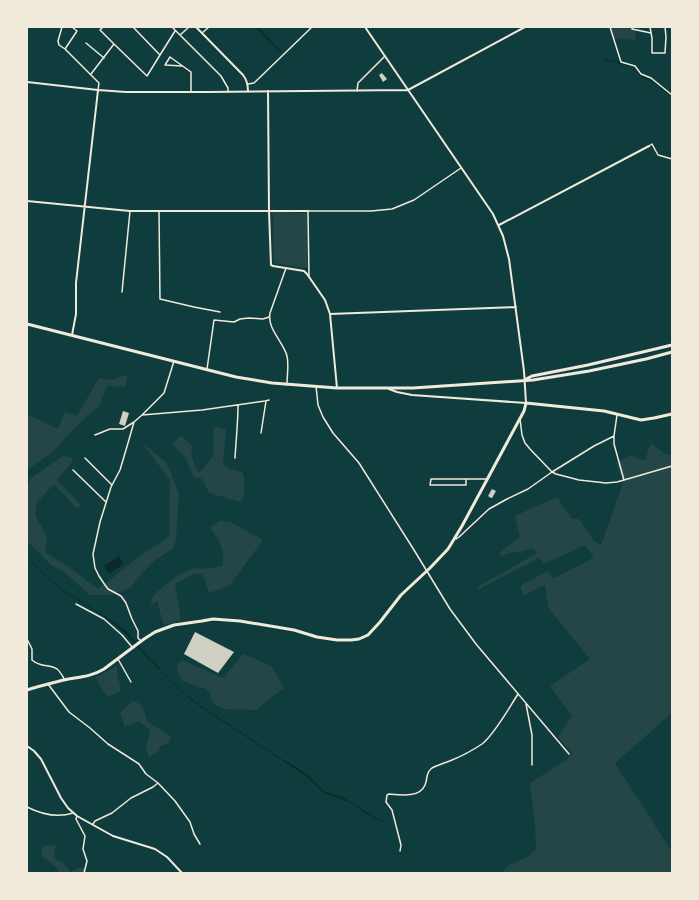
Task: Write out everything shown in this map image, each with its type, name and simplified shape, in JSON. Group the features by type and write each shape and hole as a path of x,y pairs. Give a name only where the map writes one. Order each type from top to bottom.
{"main road":[{"path":"27,324 252,380 287,385 337,388 452,386 533,380 590,371 672,352"},
{"path":"524,380 532,376 588,365 672,345"},
{"path":"27,690 95,674 155,632 166,627 184,624 213,620 240,622 282,628 331,640 346,641 359,639 368,635 376,628 401,595 427,571 454,540 524,412 526,403 618,414 641,420 672,414"}],"street":[{"path":"62,27 58,41 59,44 99,83 84,206 76,283 76,314 72,336"},
{"path":"65,49 77,31 72,27"},
{"path":"97,27 147,76 176,31"},
{"path":"100,30 103,27"},
{"path":"133,27 160,55"},
{"path":"172,27 221,76 228,88 228,92"},
{"path":"180,35 189,27"},
{"path":"196,27 243,75 248,84 248,91"},
{"path":"202,33 209,27"},
{"path":"248,84 254,83 312,27"},
{"path":"365,27 493,214 503,236 512,272 526,403 412,395 397,392 388,388"},
{"path":"27,82 126,92 408,90 520,28 525,27"},
{"path":"610,27 621,62 632,65 641,74 651,78 672,95"},
{"path":"632,27 632,29 652,33"},
{"path":"650,27 652,33 652,53 665,54 665,27"},
{"path":"86,43 104,58"},
{"path":"91,74 114,44"},
{"path":"357,91 358,84 385,56"},
{"path":"182,66 165,65 170,57 191,72 191,92"},
{"path":"268,91 270,265 304,271 310,277 325,300 330,314 337,388"},
{"path":"498,225 652,144 658,155 672,159"},
{"path":"27,200 130,211 371,211 392,209 414,200 462,168"},
{"path":"122,292 130,211"},
{"path":"159,211 160,299 220,312"},
{"path":"308,211 310,277"},
{"path":"286,268 269,317 270,324 284,348 287,357 287,385"},
{"path":"330,314 516,307"},
{"path":"207,369 214,320 234,322 250,318 269,317"},
{"path":"95,435 110,430 123,429 142,415 164,393 174,361"},
{"path":"316,386 318,405 323,418 333,433 359,463 453,613 476,644 569,754"},
{"path":"142,415 202,410 269,400"},
{"path":"261,433 266,401"},
{"path":"235,458 238,405"},
{"path":"618,414 614,444 624,480"},
{"path":"520,419 522,435 525,443 552,472 556,474 579,480 606,484 672,466"},
{"path":"134,422 120,470 112,485 100,522 94,547 94,560 95,568 108,589 121,596 126,603 138,631 138,638 140,642"},
{"path":"454,540 489,509 528,489 594,446 614,436"},
{"path":"85,458 112,485"},
{"path":"73,470 106,502"},
{"path":"466,479 466,485 430,485 431,479 466,479 488,479"},
{"path":"76,604 104,618 134,647"},
{"path":"27,639 32,648 32,660 39,665 57,669 65,680"},
{"path":"118,659 130,682"},
{"path":"48,684 69,712 108,744 139,764 146,774 158,783 175,801 190,822 194,834 200,844"},
{"path":"400,851 401,845 392,810 386,802 386,795 412,795 421,790 425,785 427,772 432,768 455,759 482,744 492,733 518,694"},
{"path":"526,704 532,735 532,765"},
{"path":"27,746 41,759 61,798 73,813 113,836 155,849 166,857 182,873"},
{"path":"93,825 95,820 112,813 131,798 152,788 158,783"},
{"path":"27,807 34,811 58,815 68,815 73,813"},
{"path":"77,816 76,818 85,836 83,849 87,861 84,873"}],"shaded area":[{"path":"255,27 258,27 281,51 280,52"},
{"path":"610,27 636,30 635,40 614,38"},
{"path":"618,61 633,66 642,75 651,80 672,97 652,82 640,76 633,67 619,64"},
{"path":"270,212 307,213 307,268 274,263 273,214"},
{"path":"127,375 126,387 107,386 99,406 51,453 27,470 27,414 58,429 65,412 77,416 99,378 112,380"},
{"path":"214,426 226,430 223,464 230,469 241,472 244,475 245,494 241,502 209,493 202,479 194,477 185,457 172,444 181,435 192,446 193,460 199,473 213,456"},
{"path":"142,443 167,463 179,494 176,539 173,549 155,560 130,588 111,595 90,595 63,571 51,565 27,541 27,486 31,478 63,456 74,459 57,480 81,505 77,509 54,484 37,502 35,516 47,536 45,552 98,589 132,562 169,536 170,480"},
{"path":"651,443 667,455 672,454 672,713 615,763 672,852 672,873 505,873 504,870 509,865 527,857 536,849 535,823 530,783 573,754 558,737 572,716 550,686 590,659 549,609 545,585 524,595 520,586 547,571 554,578 594,558 585,545 544,564 539,558 479,589 477,587 537,553 533,548 500,556 499,553 520,537 515,516 557,497 572,519 579,519 593,540 601,545 623,483 616,462 632,455 638,459 645,460"},
{"path":"220,521 230,522 263,540 230,585 209,593 203,574 195,573 175,584 181,620 164,625 158,601 151,605 152,598 178,575 195,568 208,569 222,566 223,555 221,546 210,528"},
{"path":"119,556 124,564 109,574 104,566"},
{"path":"103,615 126,631 148,657 160,668 159,670 125,633 102,616"},
{"path":"243,654 271,666 284,688 256,710 225,709 217,706 212,701 210,693 205,688 198,687 184,681 179,675 177,666 182,660 223,678"},
{"path":"116,666 121,691 107,697 95,677"},
{"path":"133,701 142,705 147,721 171,737 169,743 160,746 159,751 149,757 147,741 150,730 139,721 125,727 120,713"},
{"path":"284,760 307,774 325,792 342,797 369,814 368,815 351,803 324,793 306,776 283,761"},
{"path":"56,845 54,856 56,860 62,862 71,872 77,868 86,868 85,873 60,873 56,867 41,855 43,846"}],"building":[{"path":"382,73 387,79 383,82 379,75"},
{"path":"123,411 129,413 125,426 119,424"},
{"path":"492,489 496,491 491,498 488,496"},
{"path":"195,632 234,652 218,673 184,654"}],"waterway":[{"path":"605,60 619,62"},
{"path":"27,557 63,590 102,615"},
{"path":"160,669 187,696 200,706 284,761"},
{"path":"368,814 382,821"}]}
